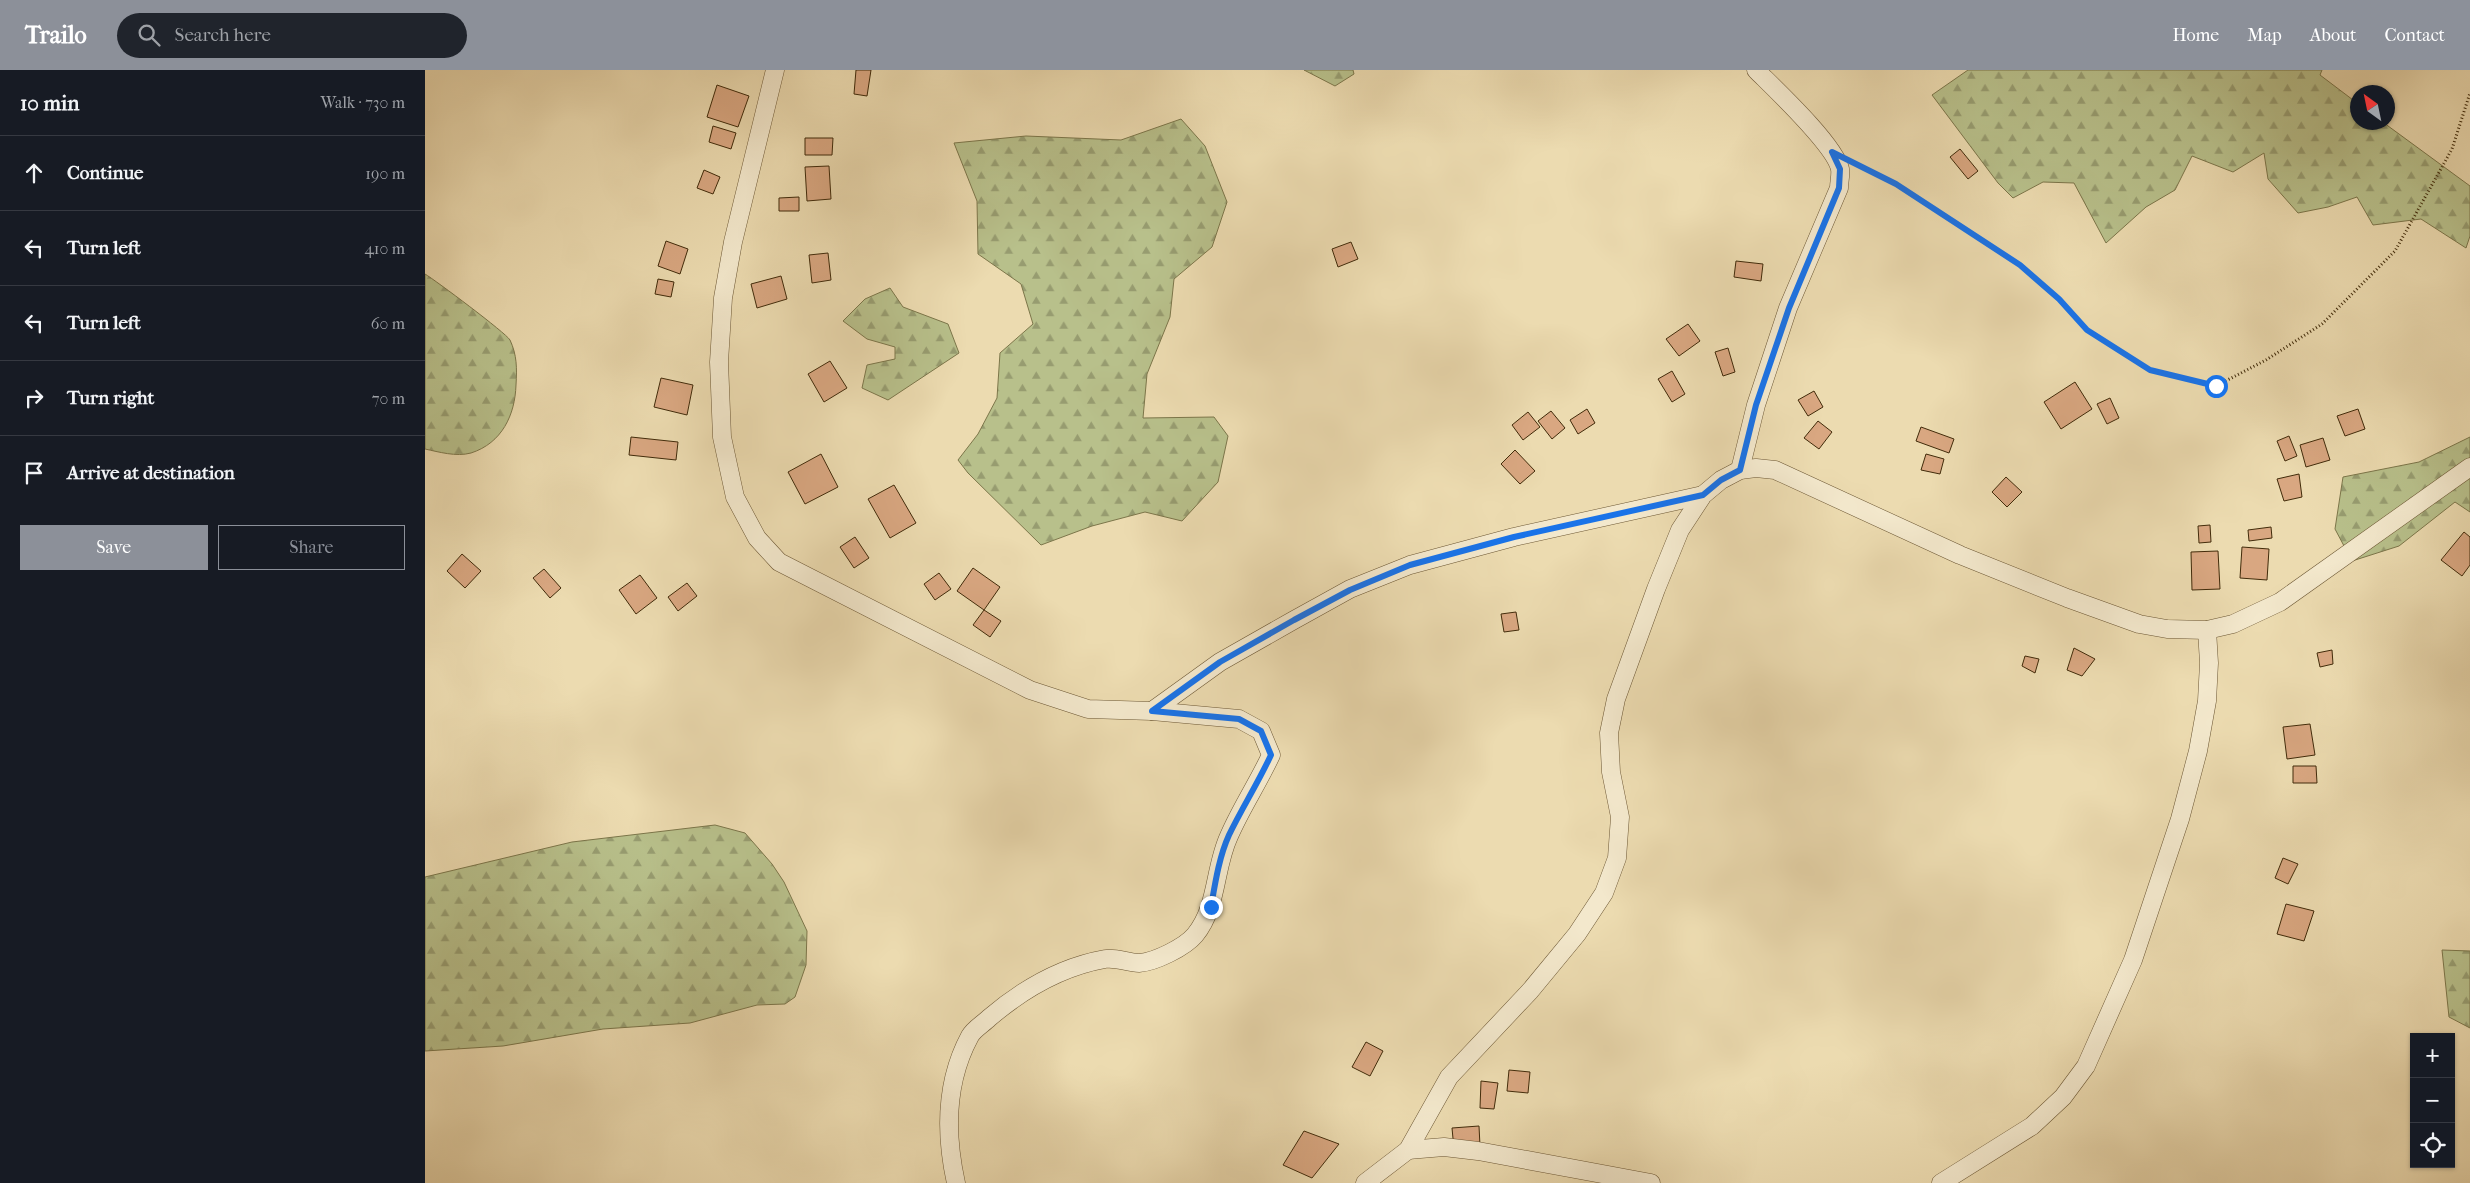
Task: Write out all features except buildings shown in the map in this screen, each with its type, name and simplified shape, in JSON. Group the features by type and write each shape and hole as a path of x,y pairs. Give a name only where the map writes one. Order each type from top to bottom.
{"street":[{"path":"775,70 733,242 723,298 719,362 722,437 735,497 757,538 779,562 1030,690 1088,709 1152,711 1239,719 1261,731 1271,755 1259,782 1228,836 1211,907 1195,936 1166,955 1139,963 1107,958 1064,970 1016,995 971,1034 952,1080 949,1132 956,1183"},
{"path":"1740,470 1756,405 1789,308 1839,188 1840,169 1832,152 1798,112 1756,70"},
{"path":"1365,1183 1408,1150 1449,1077 1530,991 1577,934 1603,893 1617,858 1620,817 1611,772 1609,734 1616,698 1680,530 1703,495 1721,480 1740,470 1756,468 1775,470 1960,555 2139,624 2167,629 2207,630 2233,624 2280,602 2470,467"},
{"path":"1152,711 1220,662 1294,620 1350,590 1410,565 1514,537 1703,495"},
{"path":"1941,1183 2031,1126 2063,1097 2086,1066 2133,960 2180,819 2198,751 2207,701 2209,663 2207,630"},
{"path":"1408,1150 1445,1147 1478,1151 1651,1183"}],"path":[{"path":"1832,152 1896,184 2020,265 2059,299 2087,330 2150,370 2216,386 2266,360 2323,324 2395,251 2452,149 2470,93"}],"green space":[{"path":"1304,70 1353,70 1354,74 1335,86"},
{"path":"1968,70 2322,70 2320,75 2350,98 2350,130 2394,130 2470,186 2470,236 2466,248 2421,219 2373,225 2357,197 2328,207 2298,213 2268,179 2264,153 2233,172 2192,156 2175,190 2146,207 2106,243 2074,183 2043,182 2013,198 1998,183 1932,95"},
{"path":"1181,119 1205,146 1227,202 1212,247 1174,279 1170,317 1147,374 1143,418 1214,417 1228,436 1218,482 1182,521 1145,512 1092,526 1041,545 968,473 958,460 978,434 997,398 1000,353 1033,324 1021,284 978,254 977,201 954,143 1026,136 1121,140"},
{"path":"425,274 506,335 514,351 516,385 513,407 509,417 499,435 482,448 471,453 442,453 425,449"},
{"path":"890,288 903,307 948,324 959,353 888,400 862,388 867,365 895,359 895,347 867,339 843,321 865,299"},
{"path":"2470,437 2470,512 2455,502 2399,546 2352,561 2335,529 2343,477 2419,462"},
{"path":"715,825 745,833 772,864 784,882 807,931 806,965 795,997 785,1004 757,1005 690,1023 603,1029 503,1046 425,1051 425,877 572,842"},
{"path":"2442,950 2470,951 2470,1028 2449,1017"}],"route":[{"path":"1211,907 1228,836 1259,782 1271,755 1261,731 1239,719 1152,711 1220,662 1294,620 1350,590 1410,565 1514,537 1703,495 1721,480 1740,470 1756,405 1789,308 1839,188 1840,169 1832,152 1896,184 1972,236 2020,265 2059,299 2087,330 2150,370 2216,386"}]}
